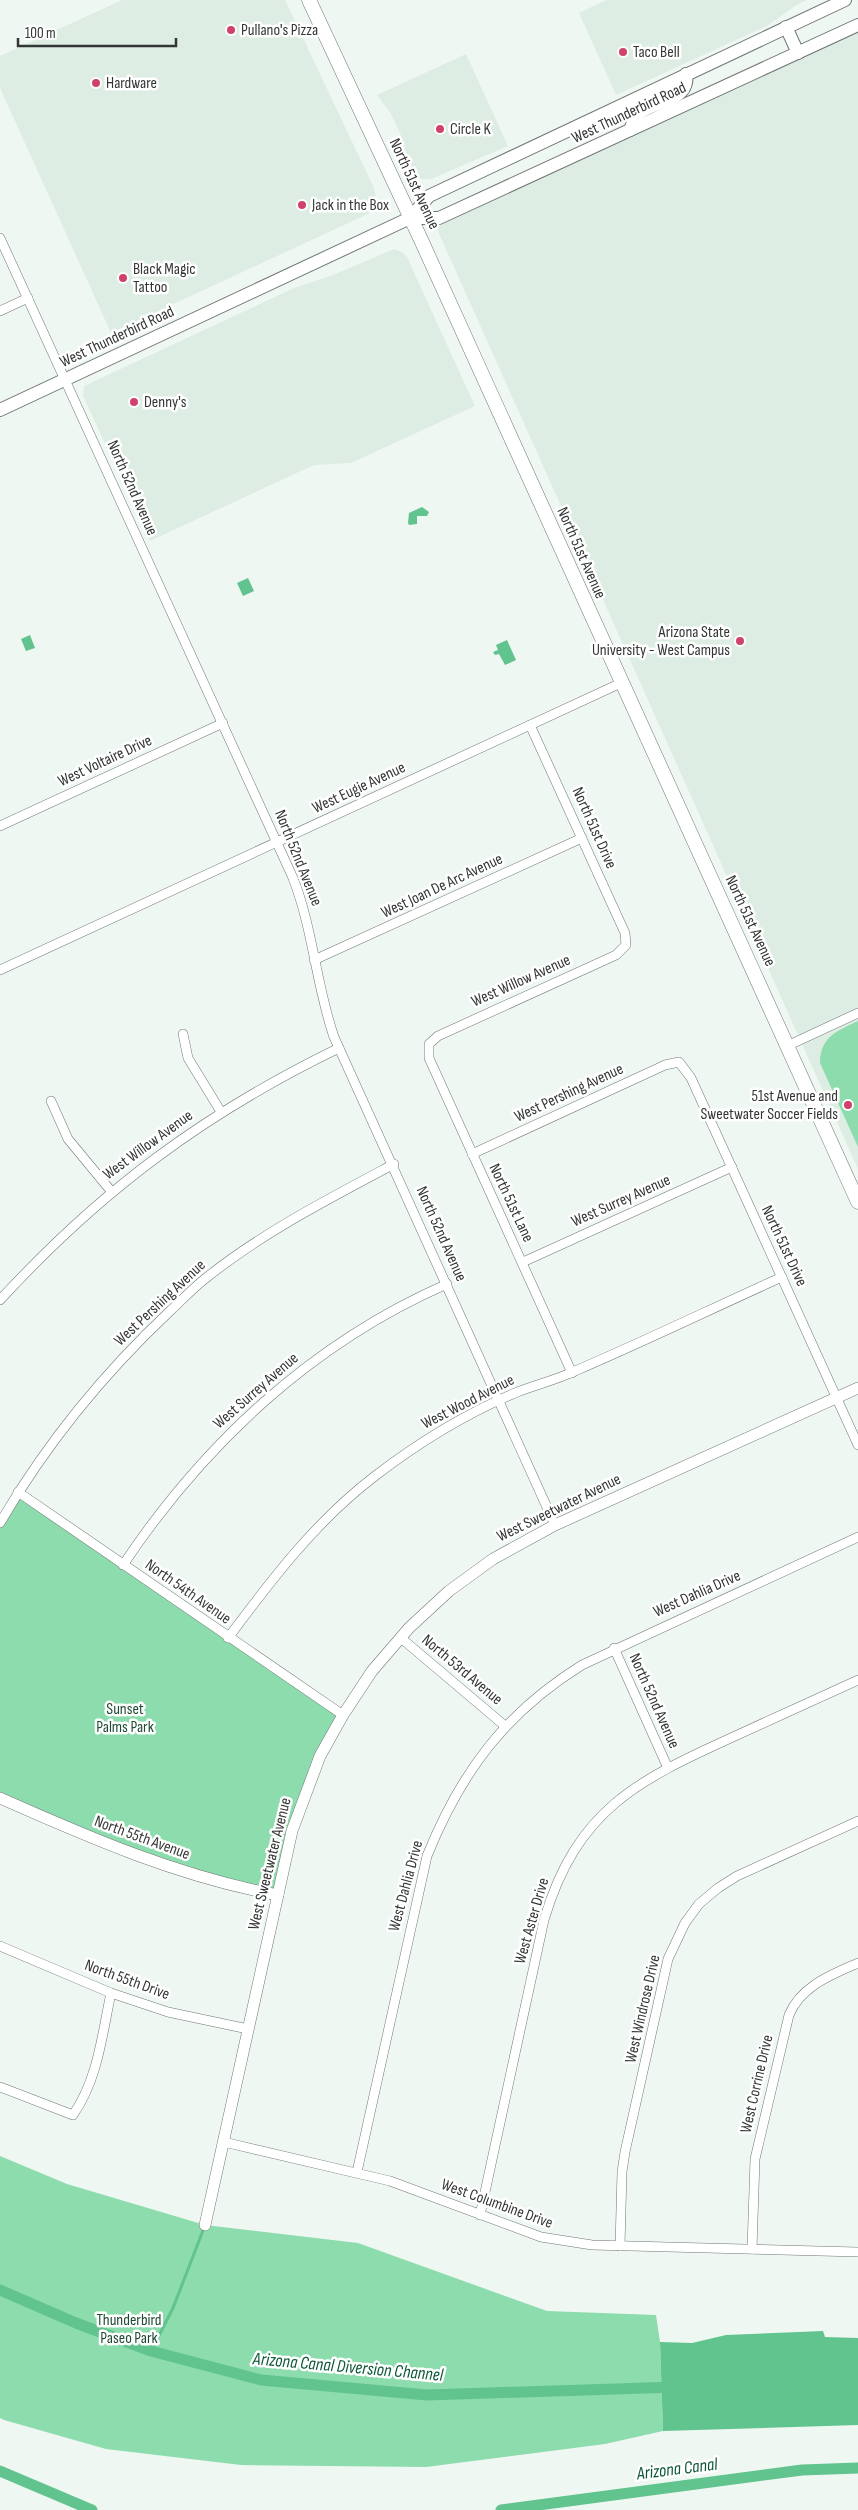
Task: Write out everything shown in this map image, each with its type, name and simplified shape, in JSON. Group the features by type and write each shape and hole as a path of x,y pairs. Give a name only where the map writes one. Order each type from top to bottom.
{"main road":[{"name":"North 51st Avenue","path":"309,0 858,1202"},
{"name":"West Thunderbird Road","path":"410,218 428,196 845,0"},
{"name":"West Thunderbird Road","path":"0,410 410,218 439,218 858,25"},
{"path":"786,27 798,53"},
{"path":"630,130 637,115 680,93 686,85 686,74"}],"street":[{"name":"North 52nd Avenue","path":"0,238 277,842 301,900 325,1009 339,1048 394,1164 555,1525"},
{"path":"0,311 28,298"},
{"name":"West Eugie Avenue","path":"0,970 621,682"},
{"name":"West Voltaire Drive","path":"0,826 223,723"},
{"name":"North 51st Drive","path":"530,724 625,934 626,945"},
{"name":"West Joan De Arc Avenue","path":"314,960 582,838"},
{"name":"West Willow Avenue","path":"429,1044 438,1036 616,954 626,945"},
{"path":"788,1046 858,1013"},
{"path":"183,1034 188,1058 221,1112"},
{"name":"North 51st Lane","path":"429,1044 429,1058 572,1373"},
{"name":"West Willow Avenue","path":"0,1300 51,1246 111,1191 161,1152 221,1112 271,1083 339,1048"},
{"name":"North 51st Drive","path":"679,1062 691,1078 858,1445"},
{"name":"West Pershing Avenue","path":"472,1154 665,1065 679,1062"},
{"path":"51,1101 68,1138 111,1191"},
{"name":"West Pershing Avenue","path":"0,1523 18,1492 52,1442 100,1382 148,1332 206,1278 307,1210 394,1164"},
{"name":"West Surrey Avenue","path":"523,1262 732,1167"},
{"name":"West Wood Avenue","path":"228,1638 270,1580 322,1523 347,1500 414,1448 451,1425 499,1401 572,1373 782,1277"},
{"name":"West Surrey Avenue","path":"123,1565 173,1496 209,1454 245,1418 324,1354 400,1306 447,1284"},
{"name":"West Sweetwater Avenue","path":"205,2225 278,1895 300,1806 320,1756 343,1715 372,1671 400,1638 449,1591 493,1559 555,1525 858,1388"},
{"name":"North 54th Avenue","path":"18,1492 228,1638 343,1715"},
{"name":"West Dahlia Drive","path":"357,2172 427,1856 442,1818 476,1761 505,1726 556,1681 614,1648 858,1537"},
{"name":"North 53rd Avenue","path":"400,1638 505,1726"},
{"name":"North 52nd Avenue","path":"614,1648 668,1766"},
{"name":"West Aster Drive","path":"480,2215 544,1920 553,1891 579,1844 602,1815 627,1792 668,1766 858,1680"},
{"name":"North 55th Avenue","path":"0,1798 132,1855 226,1884 278,1895"},
{"name":"West Windrose Drive","path":"620,2246 625,2152 668,1959 685,1923 705,1899 737,1876 858,1821"},
{"name":"North 55th Drive","path":"0,1946 111,1993 168,2012 248,2028"},
{"name":"West Corrine Drive","path":"752,2249 755,2159 789,2014 798,1998 812,1986 858,1963"},
{"path":"0,2088 73,2115 82,2102 94,2074 111,1993"},
{"name":"West Columbine Drive","path":"224,2142 390,2181 556,2241 620,2246 858,2252"}],"shaded area":[{"path":"122,0 285,0 374,188 377,202 370,213 111,333 0,88 0,56"},
{"path":"606,0 807,0 795,6 767,26 616,95 579,13"},
{"name":"Arizona State University - West Campus","path":"858,31 858,1169 436,227"},
{"path":"466,54 508,146 431,179 420,179 411,169 400,133 390,112 377,95"},
{"path":"394,249 402,252 407,257 475,406 351,463 314,465 150,541 83,396 84,386 294,288 333,275"},
{"path":"422,507 429,512 427,516 417,516 417,524 409,525 409,513"},
{"path":"248,578 254,591 243,596 237,583"},
{"path":"30,635 35,648 26,651 21,639"},
{"path":"507,640 516,660 505,665 499,654 495,655 493,652 498,650 496,645"},
{"path":"823,2331 825,2337 858,2338 858,2425 663,2431 660,2342 692,2343 726,2335"}],"green space":[{"name":"51st Avenue and Sweetwater Soccer Fields","path":"858,1021 858,1147 820,1063 826,1041 837,1032"},
{"name":"Sunset Palms Park","path":"18,1492 343,1715 320,1756 278,1895 226,1884 0,1798 0,1523"},
{"name":"Thunderbird Paseo Park","path":"0,2156 67,2184 205,2225 358,2243 547,2311 656,2315 660,2342 663,2431 605,2444 426,2467 241,2465 106,2449 4,2420 0,2418"}],"waterway":[{"path":"151,2351 173,2308 204,2228"},
{"name":"Arizona Canal Diversion Channel","path":"0,2290 76,2323 151,2351 261,2380 427,2395 676,2387"},
{"name":"Arizona Canal","path":"501,2510 802,2470 858,2468"},
{"name":"Arizona Canal","path":"0,2471 92,2510"}],"place":[{"name":"Pullano's Pizza","path":"231,30"},
{"name":"Taco Bell","path":"623,52"},
{"name":"Hardware","path":"96,83"},
{"name":"Circle K","path":"440,129"},
{"name":"Jack in the Box","path":"302,205"},
{"name":"Black Magic Tattoo","path":"123,278"},
{"name":"Denny's","path":"134,402"},
{"name":"Arizona State University - West Campus","path":"740,641"},
{"name":"51st Avenue and Sweetwater Soccer Fields","path":"848,1105"}]}
